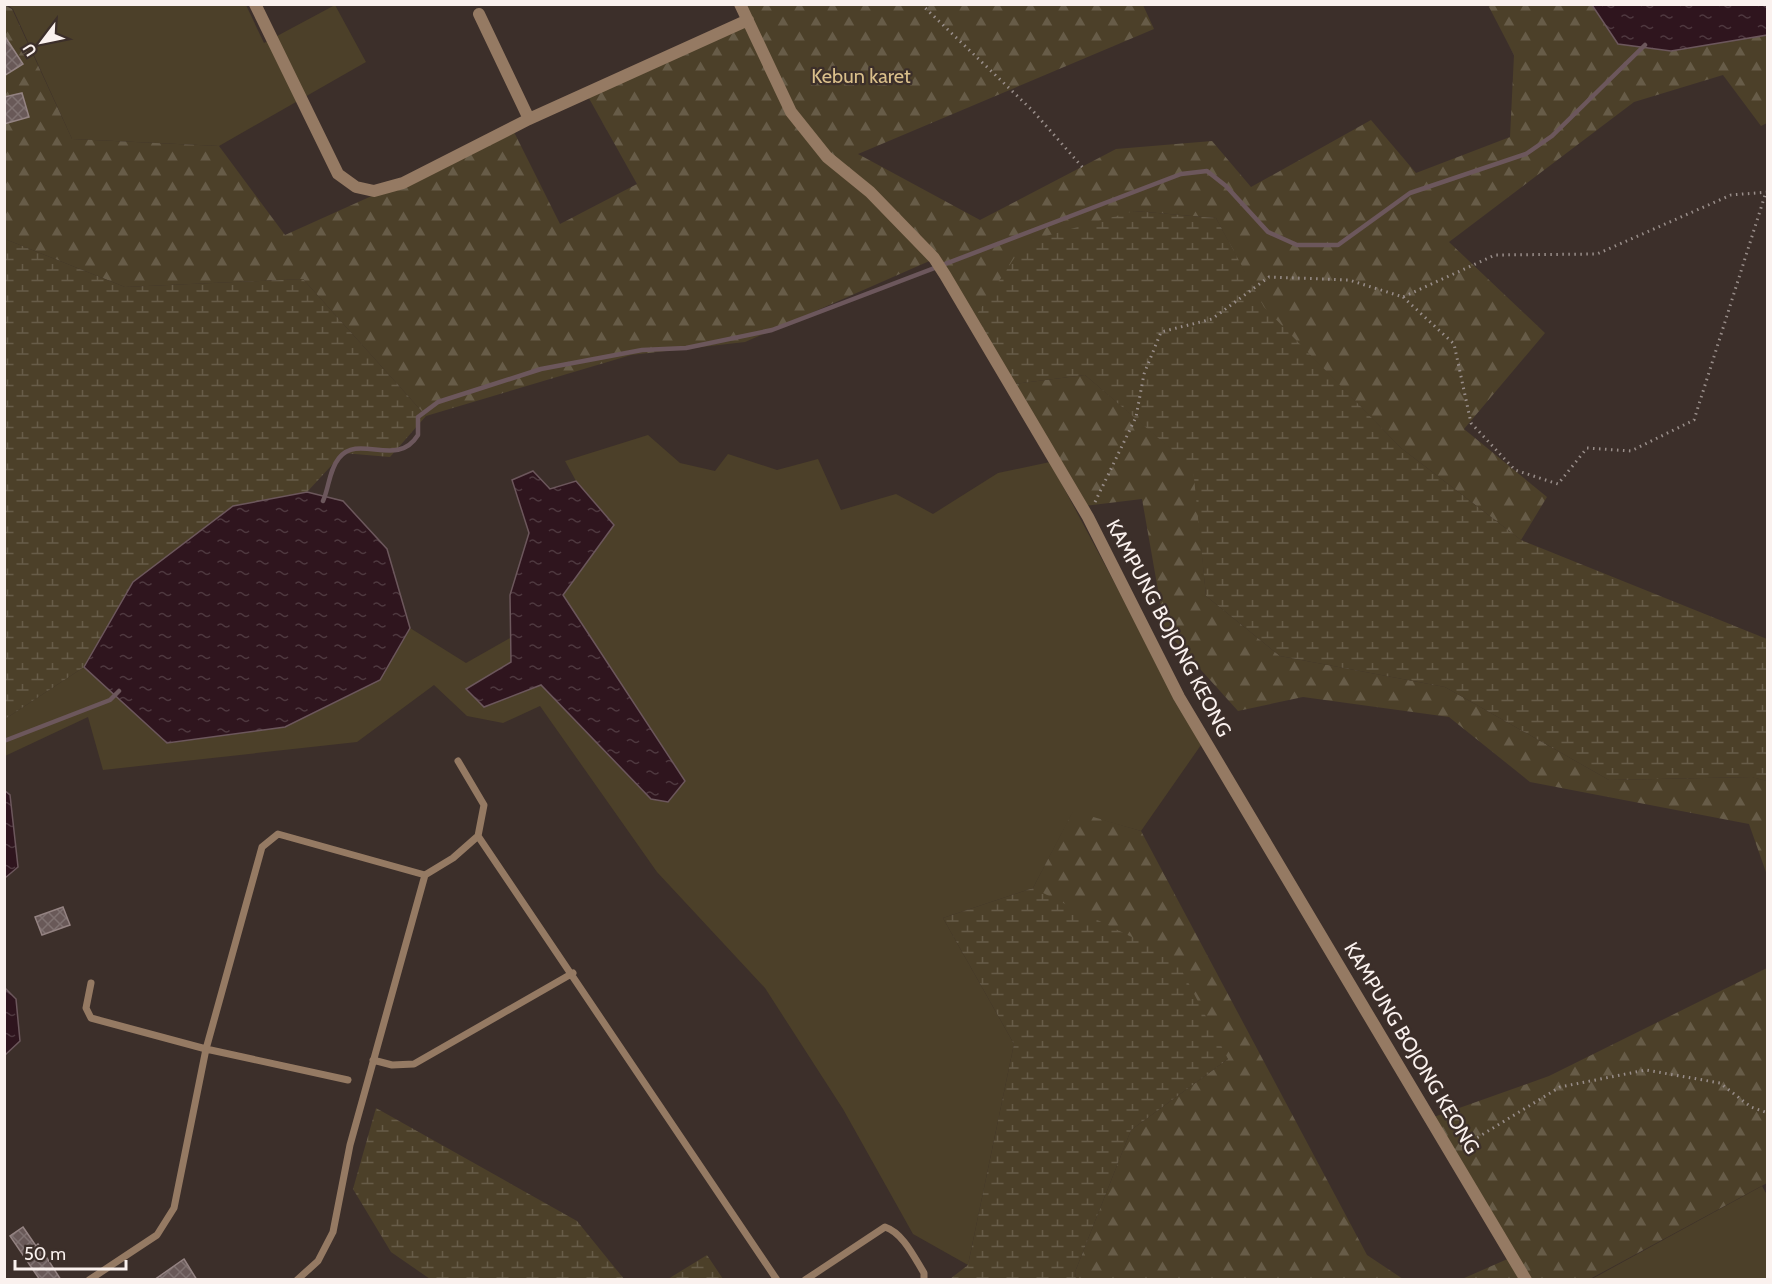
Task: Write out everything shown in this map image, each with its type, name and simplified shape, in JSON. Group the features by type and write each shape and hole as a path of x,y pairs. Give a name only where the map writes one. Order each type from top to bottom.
{"street":[{"path":"255,4 338,174 356,187 374,191 403,183 529,119 748,20"},
{"name":"KAMPUNG BOJONG KEONG","path":"740,4 791,112 826,157 870,192 934,258 945,275 1088,517 1179,697 1526,1280"},
{"path":"479,14 529,119"}],"lane":[{"path":"297,1280 318,1261 333,1232 350,1145 425,875 453,858 478,836 484,805 458,761"},
{"path":"89,1280 157,1235 174,1208 206,1049 262,847 278,834 425,875"},
{"path":"478,836 573,973 777,1280"},
{"path":"374,1060 393,1065 414,1064 573,973"},
{"path":"91,983 86,1008 91,1018 206,1049 348,1080"},
{"path":"805,1280 885,1227 894,1230 899,1236 924,1273 924,1280"}],"path":[{"path":"921,4 1033,111 1084,169"},
{"path":"1088,517 1136,417 1144,374 1161,332 1212,319 1269,277 1349,280 1403,297 1454,344 1471,423 1515,470 1558,484 1587,448 1631,451 1694,420 1767,192 1731,195 1597,254 1495,255 1403,297"},
{"path":"1452,1154 1560,1087 1646,1071 1720,1083 1751,1107 1767,1113"}],"green space":[{"name":"Kebun karet","path":"4,5 12,9 72,139 219,146 285,235 514,132 560,224 637,184 586,93 753,21 745,5 1143,5 1154,29 858,154 980,220 1116,149 1212,141 1251,187 1371,120 1416,173 1510,137 1514,55 1488,5 1592,5 1618,43 1671,51 1767,35 1767,123 1761,126 1723,75 1634,102 1449,242 1545,333 1464,429 1547,497 1521,540 1401,448 1263,307 1216,218 1134,211 971,323 934,259 745,342 631,355 426,416 303,279 125,287 5,239"},
{"path":"8,5 246,5 264,43 335,5 366,62 219,146 72,139 13,9"},
{"path":"1134,211 1216,218 1264,307 1401,448 1521,540 1767,639 1767,781 1751,777 1609,780 1445,687 1280,656 1206,596 1193,468 1085,375 1006,385 971,323 1025,242"},
{"path":"5,239 125,287 303,279 426,416 390,457 343,453 307,492 233,506 133,582 84,667 5,719"},
{"path":"1085,375 1194,468 1206,596 1280,656 1445,687 1609,780 1752,777 1767,781 1767,875 1749,824 1530,782 1449,717 1303,697 1238,711 1165,630 1142,499 1076,507 1006,385"},
{"path":"648,435 680,463 715,471 728,454 777,470 818,459 841,510 896,494 933,514 998,473 1050,462 1201,745 1141,831 1073,812 1033,888 943,918 1014,1044 968,1265 913,1234 843,1109 765,988 657,872 540,706 503,723 467,716 434,685 357,742 103,770 88,717 5,756 5,719 84,667 167,743 285,727 380,680 410,628 466,663 510,638 511,662 467,690 484,707 541,685 651,799 685,780 562,595 614,525 576,481 565,461"},
{"path":"1073,811 1141,831 1367,1255 1403,1279 1076,1279 1075,1272 1131,1130 1228,1059 1033,888"},
{"path":"1033,888 1176,959 1228,1059 1131,1130 1075,1272 1076,1279 950,1279 968,1265 1014,1044 943,918"},
{"path":"1767,968 1767,1183 1590,1279 1462,1279 1512,1257 1431,1118 1549,1076"},
{"path":"376,1108 577,1221 624,1279 430,1279 391,1252 353,1189"},
{"path":"1762,1186 1767,1195 1767,1279 1590,1280"},
{"path":"707,1255 723,1279 668,1279"}],"water":[{"path":"1592,5 1767,5 1767,35 1671,51 1618,44"},
{"path":"533,471 550,489 576,481 614,525 563,595 685,781 668,802 651,799 541,685 484,707 466,689 511,662 510,595 529,533 512,480"},
{"path":"307,492 343,501 387,549 410,628 380,680 285,727 167,743 84,667 133,582 233,506"},
{"path":"4,790 10,795 18,867 5,878"},
{"path":"5,988 16,999 20,1041 5,1055"}],"building":[{"path":"4,35 23,64 4,76"},
{"path":"22,93 29,117 4,124 4,97"},
{"path":"63,907 70,925 42,935 35,917"},
{"path":"23,1227 36,1246 38,1244 61,1280 40,1280 10,1236"},
{"path":"184,1259 197,1280 154,1280"}],"waterway":[{"path":"323,501 333,468 347,451 357,449 389,451 409,445 418,435 418,417 438,402 541,369 642,350 686,348 772,330 1181,174 1207,171 1226,186 1268,232 1297,245 1338,245 1410,193 1526,154 1552,136 1645,45"},
{"path":"4,741 110,700 119,691"}]}
